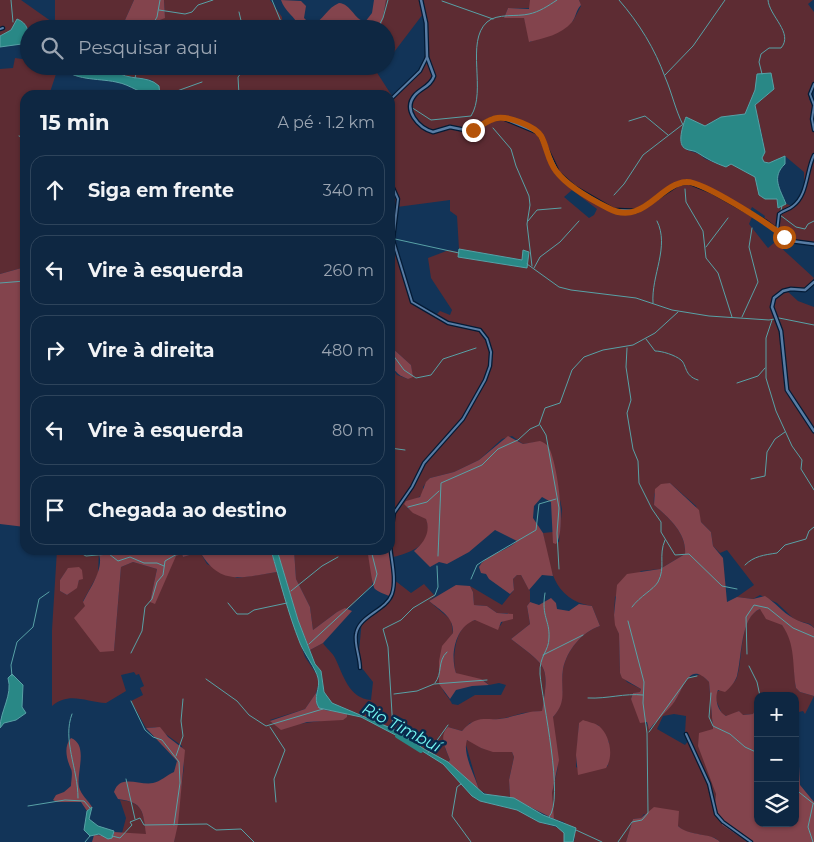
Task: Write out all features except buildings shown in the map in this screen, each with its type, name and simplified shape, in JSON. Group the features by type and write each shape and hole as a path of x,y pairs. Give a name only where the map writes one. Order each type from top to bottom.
{"street":[{"path":"421,0 426,23 427,57 433,73 433,79 416,94 411,106 414,118 418,124 430,131 436,132 450,127 470,131 497,118 508,119 539,133 558,173 575,188 609,209 622,212 637,211 678,184 688,182 713,192 791,240 814,244"},
{"path":"395,95 420,71 427,57"},
{"path":"814,84 810,92 814,106 812,119 814,130"},
{"path":"777,231 779,214 794,206 801,196 808,168 814,155"},
{"path":"395,192 398,199 395,224"},
{"path":"395,247 412,302 442,321 480,330 487,339 491,358 485,380 463,419 424,463 412,487 395,512"},
{"path":"814,282 806,290 791,289 783,291 776,296 772,304 781,331 787,390 814,431"},
{"path":"360,668 356,631 363,622 388,601 392,594 394,581 391,555"},
{"path":"686,734 709,784 716,814 723,822 751,842"}],"shaded area":[{"path":"0,0 21,0 49,20 20,20 20,26 0,36"},
{"path":"55,0 134,0 125,20 55,20"},
{"path":"134,0 164,0 165,18 160,20 125,20"},
{"path":"164,0 270,0 282,20 160,20 165,17"},
{"path":"281,0 301,1 306,6 304,18 306,20 295,20"},
{"path":"374,0 386,0 383,20 367,20 372,13"},
{"path":"386,0 530,0 531,8 508,8 504,18 524,17 530,42 573,21 581,6 579,0 813,0 808,4 814,12 814,82 809,99 814,109 814,245 784,239 778,245 814,278 807,290 787,291 798,301 814,307 814,628 810,624 795,620 777,603 760,595 753,599 737,597 754,585 727,550 720,553 713,546 711,532 701,522 696,506 670,483 656,490 654,505 680,532 685,546 685,554 660,569 641,571 615,597 614,615 619,634 620,673 627,682 641,689 640,692 633,693 631,699 650,730 658,718 675,701 687,678 701,674 709,682 713,730 707,732 716,794 715,815 721,817 722,825 748,842 720,842 715,838 684,831 678,826 644,814 641,818 633,819 626,842 573,842 575,839 564,822 554,819 552,795 558,767 553,717 562,700 563,669 568,655 581,637 600,626 592,606 568,597 560,589 551,569 543,533 553,532 553,543 559,542 562,509 549,449 546,446 537,442 523,444 512,436 502,439 479,460 454,472 430,478 423,487 423,494 415,500 410,500 407,508 426,518 428,527 424,541 413,550 390,558 390,555 395,555 395,372 397,375 408,379 412,375 411,365 395,351 395,247 413,303 435,316 440,311 450,315 452,310 431,278 428,258 449,250 459,252 458,257 527,268 524,250 522,260 459,249 457,216 450,211 450,200 397,207 395,216 395,93 415,75 424,59 426,33 423,14 395,51 395,20 382,20","holes":["757,74 774,89 755,105 764,146 762,159 764,162 769,163 785,156 804,172 804,188 793,206 786,204 779,208 779,201 777,199 760,195 755,177 731,163 726,167 705,159 699,154 687,150 681,144 682,128 705,126 721,117 745,114 755,90","572,190 597,209 594,215 589,218 564,197","752,207 765,216 763,222 781,237 768,248 749,224 752,217 748,215","674,714 686,716 685,733 689,740 685,745 657,729 663,716","579,723 598,725 609,742 608,766 584,772 576,767"]},
{"path":"530,0 579,0 581,5 572,22 563,30 529,42 524,18 504,18 508,8 529,9"},
{"path":"339,3 347,6 361,20 320,20 331,8"},
{"path":"17,19 20,20 20,44 0,47 0,36 11,30"},
{"path":"15,58 20,59 20,75 56,75 51,90 20,90 20,268 0,274 0,69 13,68"},
{"path":"771,73 774,89 755,105 765,152 762,158 764,162 769,163 785,156 785,164 778,174 778,183 786,204 778,208 777,199 765,199 759,195 755,177 731,164 726,167 711,161 696,152 686,149 681,143 686,117 705,126 721,117 745,114 755,90 757,74"},
{"path":"74,75 122,75 154,82 159,86 159,90 137,90 116,82"},
{"path":"120,75 379,75 388,90 160,90 152,80"},
{"path":"459,249 522,260 523,250 529,252 527,268 458,257"},
{"path":"20,268 20,526 0,524 0,274"},
{"path":"395,351 411,365 413,377 408,379 398,374 395,370"},
{"path":"508,436 523,444 540,441 548,447 558,481 561,512 561,525 556,544 553,543 551,502 542,497 534,506 533,518 543,533 553,576 542,575 529,590 521,575 517,575 513,579 514,590 510,594 489,579 486,574 481,573 479,567 486,559 508,548 517,541 495,530 469,552 447,564 439,562 430,567 414,551 426,537 428,528 426,519 413,513 404,504 406,501 420,497 426,482 430,478 454,472 479,460"},
{"path":"670,483 699,510 701,522 711,532 713,546 723,558 727,602 737,597 753,599 765,596 789,616 814,628 814,696 800,692 796,688 790,640 782,625 766,619 760,609 753,613 745,629 736,678 725,692 718,690 716,697 719,708 726,716 739,711 743,715 753,714 754,712 754,827 799,827 799,766 800,785 814,802 814,842 748,842 722,825 721,817 714,815 716,794 698,746 699,733 713,729 709,682 702,676 697,674 688,678 675,701 649,730 647,722 640,723 631,699 633,693 640,692 641,689 622,678 620,673 619,634 615,625 614,615 617,585 627,574 660,569 685,554 685,546 680,532 654,505 655,489 661,484"},
{"path":"57,555 99,555 98,574 83,601 114,650 121,567 133,562 157,569 150,602 175,556 178,555 182,555 183,557 202,555 207,564 237,578 277,572 305,657 317,675 319,683 316,693 305,709 270,720 283,728 347,717 347,713 361,717 443,764 472,796 480,801 517,810 539,822 562,829 564,842 174,842 184,767 182,746 156,727 146,728 131,701 143,695 140,688 144,686 139,674 136,675 134,672 121,675 126,691 106,703 71,698 52,706 52,630","holes":["79,568 79,580 74,589 67,595 60,591 60,580 67,570"]},
{"path":"179,555 176,556 155,604 150,602 157,569 133,562 121,567 114,651 100,652 74,618 85,606 83,602 99,569 100,556"},
{"path":"202,555 272,555 277,572 233,577 216,571"},
{"path":"272,555 278,555 298,620 315,664 321,671 324,692 332,703 400,732 424,749 448,762 484,794 514,798 543,815 576,828 573,842 564,842 564,833 556,826 539,822 517,810 480,801 472,796 443,764 403,739 361,717 319,708 316,700 318,678 302,647 284,597"},
{"path":"278,555 294,555 296,579 310,607 313,630 345,608 352,611 323,643 310,650 298,620"},
{"path":"294,555 368,555 373,572 372,585 349,608 337,612 313,630 310,607 296,579"},
{"path":"368,555 390,555 394,590 389,596 375,589"},
{"path":"79,567 82,570 83,579 79,580 77,588 67,595 60,591 60,580 68,568"},
{"path":"517,575 521,575 530,591 530,602 527,606 530,624 511,639 532,655 543,668 546,684 542,711 470,723 462,731 448,727 445,748 450,760 448,762 424,749 396,730 332,703 324,692 321,671 315,664 310,650 323,643 334,656 352,690 363,699 371,700 373,682 358,663 362,619 386,602 394,590 393,579 411,593 424,584 435,596 429,601 451,620 453,633 445,646 441,659 440,679 443,689 452,704 458,705 475,695 501,695 506,685 499,683 489,685 482,680 456,673 455,650 464,626 470,622 480,620 500,626 508,613 497,613 487,606 474,605 473,592 470,586 502,605 514,590 513,579"},
{"path":"456,585 470,586 473,592 474,605 487,606 497,613 513,614 513,619 501,622 498,630 475,620 463,629 454,650 456,673 481,679 489,685 472,686 456,690 450,699 439,684 439,661 442,646 453,633 453,627 449,618 429,601"},
{"path":"551,598 556,603 557,609 569,611 579,604 592,606 600,626 581,637 568,655 563,669 562,700 558,711 553,717 559,760 552,793 554,819 510,797 509,780 514,757 512,752 493,752 467,740 466,752 479,790 448,762 450,760 443,738 448,727 462,731 473,722 482,719 499,719 528,712 542,711 546,684 543,668 532,655 511,639 530,624 527,606 530,602 539,605"},
{"path":"760,609 787,631 793,647 796,688 800,692 814,696 805,714 803,711 799,712 799,692 754,692 753,714 742,715 739,711 729,717 722,714 716,700 716,693 733,683 737,677 745,629 753,613"},
{"path":"12,674 23,685 22,707 26,713 16,720 4,723 0,728 9,691 8,678"},
{"path":"316,693 317,706 325,710 347,713 347,717 343,720 307,722 281,730 270,721 305,709"},
{"path":"583,720 597,725 603,730 610,746 610,758 606,768 578,775 576,755 579,723"},
{"path":"160,727 168,737 185,750 178,824 174,842 92,842 94,835 113,836 114,832 146,834 141,809 127,800 118,799 114,792 121,783 131,781 153,783 174,772 177,761 146,728"},
{"path":"71,738 76,742 81,753 79,787 81,793 92,807 87,811 81,802 57,802 53,800 56,795 64,792 71,786 72,773 66,749"},
{"path":"470,739 481,748 512,752 514,757 509,780 510,797 489,795 479,790 466,745 466,741"},
{"path":"120,800 128,801 138,807 143,816 147,835 122,833 126,818"},
{"path":"92,807 89,819 98,826 114,831 112,838 108,839 99,834 90,836 84,830 87,811"},
{"path":"654,807 679,811 678,826 688,832 711,837 720,842 626,842 633,819 641,818"}],"waterway":[{"path":"11,0 13,22"},
{"path":"155,20 160,0"},
{"path":"159,10 185,14 192,12 198,5 213,0"},
{"path":"272,0 280,20"},
{"path":"382,20 388,0"},
{"path":"411,107 431,120 471,116 477,94 477,42 487,22 496,17 533,13 557,0"},
{"path":"619,0 640,27 651,46 683,125"},
{"path":"665,75 693,46 725,0"},
{"path":"762,74 759,62 761,54 769,48 781,48 785,36 769,6 768,0"},
{"path":"442,1 493,19"},
{"path":"239,12 241,20"},
{"path":"239,90 238,77 240,75"},
{"path":"180,90 202,82"},
{"path":"629,121 645,116 668,135"},
{"path":"614,195 624,184 643,155 682,125"},
{"path":"493,128 511,149 529,196 530,205 527,224 532,266"},
{"path":"685,189 686,202 703,231 706,258 718,273 732,317"},
{"path":"782,206 780,215 796,227 805,229 808,224 814,221"},
{"path":"528,221 537,210 561,208"},
{"path":"706,247 728,218"},
{"path":"534,268 540,257 560,242 579,221"},
{"path":"653,303 662,241 657,221"},
{"path":"742,317 758,282 749,247 752,228"},
{"path":"395,239 459,253"},
{"path":"527,264 559,287 571,290 636,298 672,310 709,316 769,320 779,318 814,325"},
{"path":"0,283 20,281"},
{"path":"438,556 441,483 482,465 498,449 518,440 530,429 539,425 545,408 560,403 572,370 584,357 603,350 633,345 655,333 678,312"},
{"path":"772,320 766,338 766,378 776,411 792,446 802,460 801,469 814,490"},
{"path":"646,339 655,351 675,356 681,360 690,376 698,380"},
{"path":"395,358 404,370 416,378 431,375 443,359 476,348"},
{"path":"627,348 626,367 631,400 627,413 633,449 638,461 639,483 661,522 661,532 675,555 689,554 722,586 737,589"},
{"path":"737,383 758,376 765,368"},
{"path":"540,425 546,435 559,508 557,533 559,569"},
{"path":"751,479 765,476 767,452 775,439 785,432"},
{"path":"395,449 405,450"},
{"path":"408,507 427,502 439,491"},
{"path":"471,579 477,565 536,530 539,504 556,499"},
{"path":"745,565 756,558 777,553 785,545 806,539 809,531 814,527"},
{"path":"632,607 658,582 665,540"},
{"path":"84,555 98,555"},
{"path":"110,555 118,561 130,557 144,563 157,563 164,566"},
{"path":"131,653 142,631 145,607 152,599 157,582 163,575 165,561 175,555"},
{"path":"309,644 374,584 377,574 372,555"},
{"path":"291,591 322,566 338,557"},
{"path":"393,730 388,647 383,629 401,620 413,608 435,595 438,587 437,566"},
{"path":"12,676 11,665 17,642 33,627 39,599 49,592"},
{"path":"545,593 544,608 549,643 541,663 540,674 554,771 555,791 553,807 549,817"},
{"path":"228,603 237,614 248,614 254,610 287,603"},
{"path":"747,654 746,617 754,605 768,608 793,628 814,637"},
{"path":"618,842 632,822 642,820 648,813 647,733 643,703 644,682 628,621"},
{"path":"543,655 583,635"},
{"path":"435,683 439,675 442,659 447,652"},
{"path":"749,666 757,682 759,692"},
{"path":"649,732 688,678 697,676"},
{"path":"206,679 237,701 249,715 266,726 323,709"},
{"path":"394,694 417,691 434,684 487,680"},
{"path":"711,693 709,717 713,726 730,734 745,747 754,751"},
{"path":"588,698 643,695"},
{"path":"176,756 183,736 181,721 183,699"},
{"path":"131,701 145,730 153,737 162,740 179,762 180,783 174,825"},
{"path":"72,714 69,734 78,798"},
{"path":"428,753 448,725"},
{"path":"270,727 285,750 274,779 276,802"},
{"name":"Rio Timbuí","path":"397,736 421,751"},
{"path":"126,779 135,819"},
{"path":"461,784 457,787 452,816 471,842"},
{"path":"799,792 814,804"},
{"path":"28,806 65,800 84,801 90,808"},
{"path":"813,804 808,827 813,842"},
{"path":"112,836 120,838 132,825 130,822 140,818 144,825 207,824 216,830 241,829 254,842"},
{"path":"576,830 602,842"},
{"path":"85,842 90,836"}],"route":[{"path":"473,130 497,118 503,118 536,130 542,137 555,170 568,183 609,209 622,212 637,211 678,184 684,182 695,183 766,222 784,237"}]}
